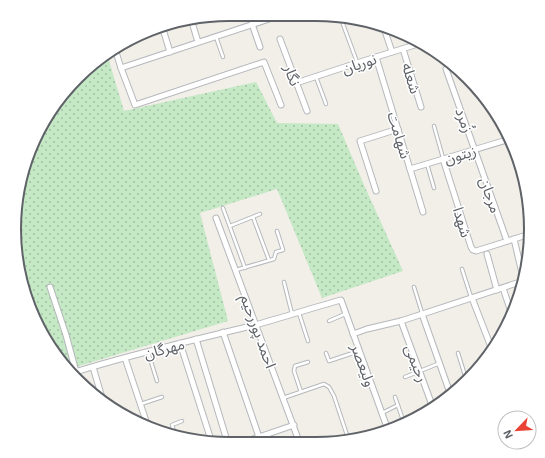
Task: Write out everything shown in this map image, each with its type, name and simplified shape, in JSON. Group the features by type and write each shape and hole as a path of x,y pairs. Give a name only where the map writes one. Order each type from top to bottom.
{"street":[{"path":"121,68 261,21"},
{"path":"193,24 198,42"},
{"path":"252,24 260,47"},
{"path":"164,31 170,52"},
{"path":"386,33 392,52"},
{"name":"نگار","path":"280,39 307,111"},
{"name":"نوریان","path":"296,83 414,45"},
{"name":"شعله","path":"403,49 421,107"},
{"path":"117,54 135,105 264,62 281,105"},
{"name":"شهامت","path":"376,57 423,212"},
{"name":"زُمرد","path":"446,69 475,149"},
{"path":"376,191 360,141 398,129"},
{"name":"زیتون","path":"410,169 504,141"},
{"name":"مرجان","path":"475,149 507,241"},
{"name":"شهدا","path":"443,159 473,250 524,236"},
{"name":"احمد پوررحیم","path":"216,218 298,437"},
{"path":"514,239 520,267"},
{"path":"487,254 509,308"},
{"path":"353,334 366,329 401,321 517,283"},
{"path":"50,287 64,329 72,365"},
{"path":"472,298 490,344"},
{"name":"مهرگان","path":"78,372 341,300"},
{"name":"ولیعصر","path":"341,300 386,425"},
{"path":"422,314 449,389"},
{"name":"رحیمی","path":"401,321 431,403"},
{"path":"223,332 259,437 294,426"},
{"path":"196,339 226,437"},
{"path":"180,343 210,436"},
{"path":"125,358 145,419"},
{"path":"92,367 101,393"}],"lane":[{"path":"343,23 357,63"},
{"path":"216,36 223,57"},
{"path":"316,76 326,104"},
{"path":"434,126 443,159"},
{"path":"426,164 434,188"},
{"path":"223,208 245,268"},
{"path":"230,226 260,214"},
{"path":"253,217 269,260"},
{"path":"236,270 274,259 276,252 283,250 277,231"},
{"path":"462,269 472,298"},
{"path":"284,282 292,314"},
{"path":"414,287 422,314"},
{"path":"299,312 308,341"},
{"path":"329,321 346,314"},
{"path":"326,353 329,361 359,351"},
{"path":"148,352 157,382"},
{"path":"458,353 465,374"},
{"path":"301,392 294,371 295,366 308,362"},
{"path":"405,377 440,362"},
{"path":"283,398 324,384 329,387 334,396 347,434"},
{"path":"140,404 162,397"},
{"path":"395,397 402,418"},
{"path":"382,413 398,406"},
{"path":"174,430 172,425 182,421"}],"green space":[{"path":"109,59 124,111 256,82 277,123 338,124 403,271 322,298 277,189 200,213 228,321 74,367 56,345 42,321 28,283 21,243 21,215 28,175 42,137 56,113 82,82"}]}
